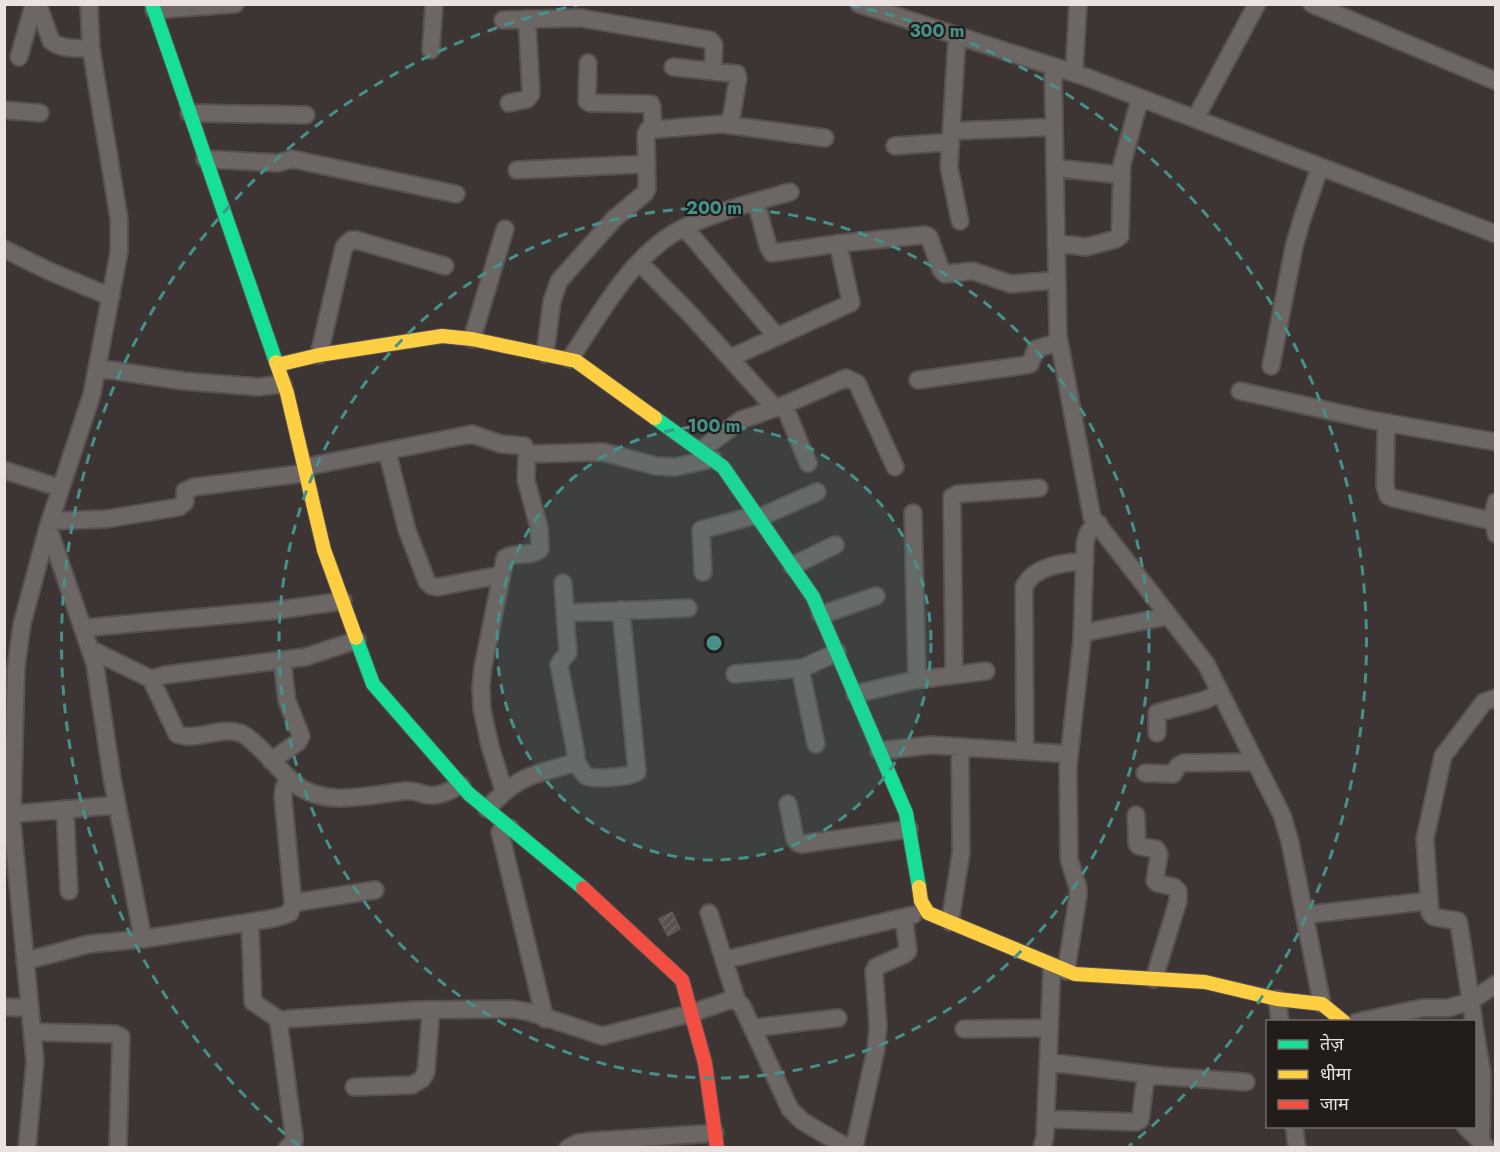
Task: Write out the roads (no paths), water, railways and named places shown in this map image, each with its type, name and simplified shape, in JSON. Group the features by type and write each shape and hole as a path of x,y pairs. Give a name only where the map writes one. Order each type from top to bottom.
{"street":[{"path":"36,4 51,41 56,45 91,48"},
{"path":"19,57 36,4"},
{"path":"27,1148 35,1061 25,961 10,857 16,668 22,624 49,524 92,394 120,252 119,219 91,48 89,4"},
{"path":"235,4 153,7 284,384 324,550 373,684 462,785 593,897 682,980 692,1012 705,1063 716,1140 584,1142 568,1148"},
{"path":"431,50 434,4"},
{"path":"859,4 1074,73 1496,234"},
{"path":"1074,73 1078,4"},
{"path":"1195,119 1257,4"},
{"path":"1312,4 1496,81"},
{"path":"503,20 580,18 710,40 714,45 713,70"},
{"path":"509,103 527,99 531,94 528,20"},
{"path":"957,36 951,136 951,182 960,221"},
{"path":"588,63 588,101 590,103 651,104 653,128"},
{"path":"673,67 737,74 730,125"},
{"path":"1053,67 1059,342 1092,517 1206,664 1281,815 1290,842 1322,1004"},
{"path":"1056,243 1086,247 1120,236 1121,175 1125,150 1140,98"},
{"path":"4,110 40,113"},
{"path":"189,112 306,115"},
{"path":"545,354 555,289 566,272 614,219 645,193 646,134 648,130 730,125 825,138"},
{"path":"895,146 951,136 1054,127"},
{"path":"206,159 278,163 292,159 456,194"},
{"path":"517,170 647,164"},
{"path":"1271,366 1299,230 1320,167"},
{"path":"1055,168 1121,175"},
{"path":"570,359 609,300 639,262 658,244 685,228 790,192"},
{"path":"756,202 768,246 772,252 925,235 929,237 941,270 945,274 973,271 1011,284 1057,280"},
{"path":"685,228 777,336"},
{"path":"471,339 505,229"},
{"path":"319,355 344,247 347,243 356,240 445,266"},
{"path":"730,358 851,303 838,243"},
{"path":"4,249 111,297"},
{"path":"639,262 780,407 808,463"},
{"path":"277,365 319,355 435,337 471,339 576,361 723,467 813,597 903,806 921,901 928,913 1059,969 1076,974 1205,982 1277,999 1322,1004 1342,1020"},
{"path":"918,381 1030,364 1036,350 1059,342"},
{"path":"97,368 183,381 258,387 284,384"},
{"path":"527,454 603,452 656,466 675,467 707,455 741,420 780,407 846,378 857,383 895,467"},
{"path":"1240,391 1389,423 1496,442"},
{"path":"1389,423 1386,430 1385,486 1388,496 1494,527 1496,502"},
{"path":"49,524 106,519 179,507 185,502 185,491 194,487 305,470 387,450 472,434 501,444 524,446 527,454 526,480 539,528 540,549 533,554 505,558 500,575 481,687 482,709 490,746 504,790"},
{"path":"387,450 407,530 427,582 438,587 500,575"},
{"path":"4,470 60,488"},
{"path":"954,675 952,497 958,494 1039,488"},
{"path":"703,572 701,530 757,516 817,492"},
{"path":"913,513 917,679"},
{"path":"49,524 95,664 117,805 143,939"},
{"path":"1042,1148 1046,1119 1049,1028 1059,969 1078,896 1078,888 1069,859 1069,754 1082,633 1087,533 1099,524"},
{"path":"792,566 835,545"},
{"path":"1025,751 1024,587 1029,579 1053,564 1085,561"},
{"path":"487,808 504,790 528,776 571,764 575,759 560,665 561,661 568,656 563,583"},
{"path":"821,615 876,596"},
{"path":"83,628 271,611 343,601"},
{"path":"565,613 688,608"},
{"path":"575,759 584,774 590,778 630,776 637,772 621,610"},
{"path":"1082,633 1169,616"},
{"path":"152,679 165,675 317,654 357,640"},
{"path":"90,649 152,679 177,734 187,736 238,732 308,792 332,797 366,797 412,791 433,795 462,785"},
{"path":"735,674 800,668 837,652"},
{"path":"271,761 298,742 301,736 287,701 282,660"},
{"path":"800,668 816,744"},
{"path":"855,694 917,679 986,671"},
{"path":"1157,733 1157,713 1206,700 1220,693"},
{"path":"1474,1020 1460,924 1458,921 1434,917 1430,913 1425,839 1443,756 1485,702 1496,698"},
{"path":"879,751 923,746 1069,754"},
{"path":"950,922 961,852 960,747"},
{"path":"1145,773 1173,774 1183,763 1255,762"},
{"path":"25,961 89,944 143,939 286,916 292,909 293,903 283,798 284,788 289,778"},
{"path":"788,804 795,839 802,844 909,829"},
{"path":"12,814 117,805"},
{"path":"65,810 69,891"},
{"path":"1136,815 1137,844 1156,849 1160,854 1156,884 1177,888 1179,895 1154,979"},
{"path":"510,828 500,832 545,1018"},
{"path":"293,903 375,890"},
{"path":"1304,915 1428,901"},
{"path":"724,960 904,918 925,909"},
{"path":"709,913 737,1001 742,1006 790,1109 796,1117 848,1148"},
{"path":"854,1148 876,1050 878,1026 874,970 908,951 904,918"},
{"path":"250,922 253,1002 281,1021"},
{"path":"1366,1020 1422,1008 1448,1008 1471,1000 1496,984"},
{"path":"1277,999 1280,1020"},
{"path":"287,1148 294,1142 294,1136 279,1025 287,1018 431,1010 512,1009 529,1012 602,1036 730,1000 737,1001"},
{"path":"4,1007 30,1008"},
{"path":"354,1087 412,1085 422,1079 426,1072 431,1010"},
{"path":"752,1028 838,1018"},
{"path":"964,1029 1049,1028"},
{"path":"1476,1030 1489,1072 1484,1145"},
{"path":"32,1032 115,1034 121,1037 118,1148"},
{"path":"1048,1062 1146,1074 1246,1082"},
{"path":"1046,1119 1136,1122 1140,1120 1146,1074"},
{"path":"1294,1128 1297,1148"},
{"path":"1467,1128 1484,1145"}]}
